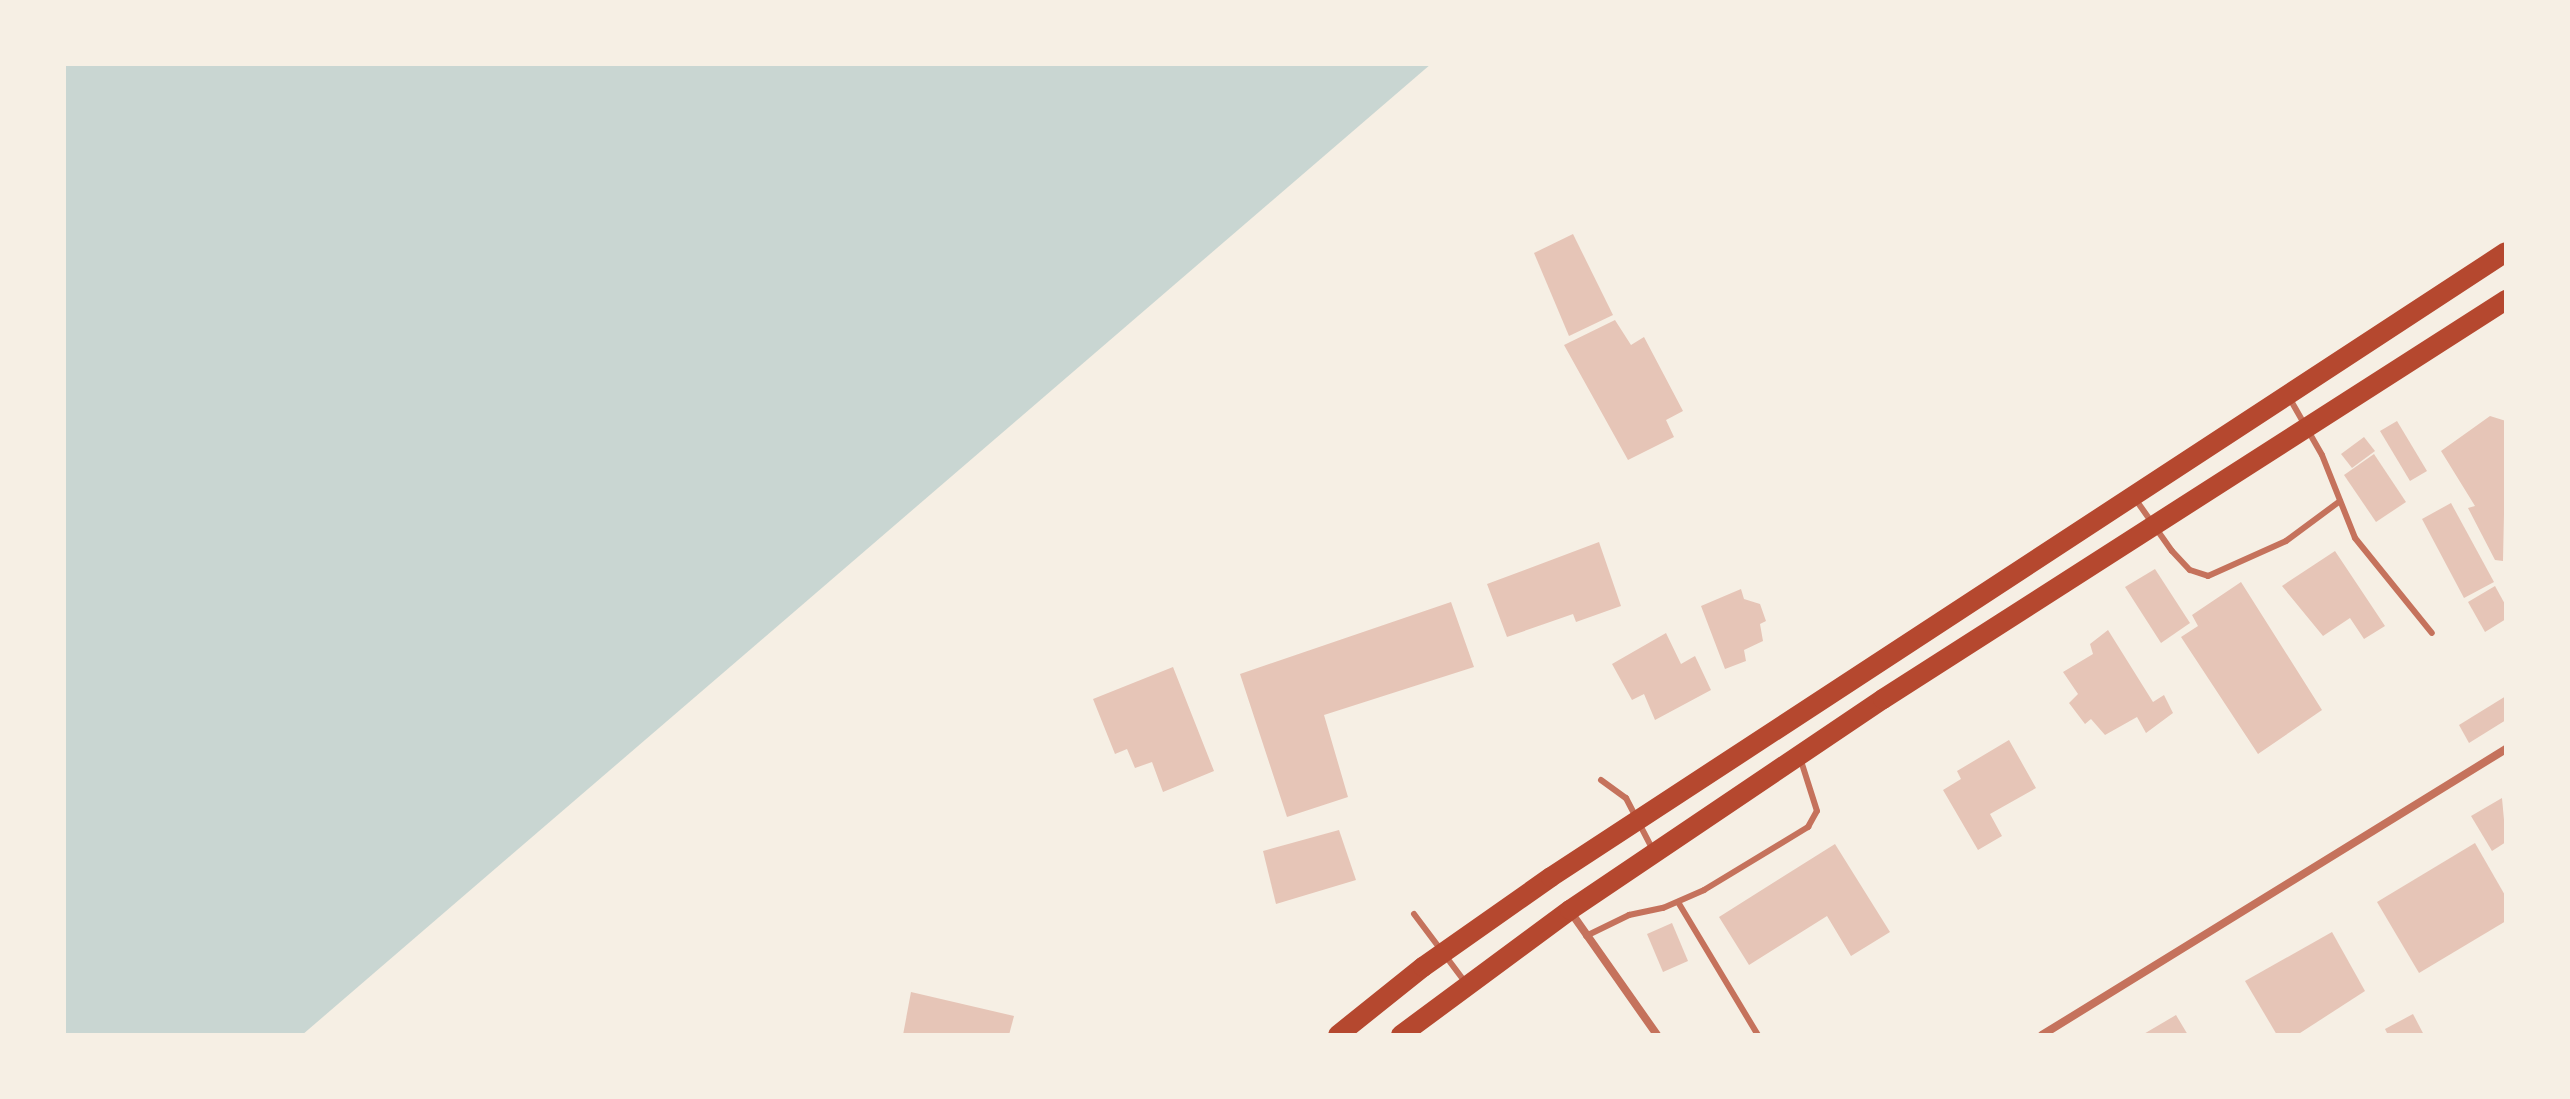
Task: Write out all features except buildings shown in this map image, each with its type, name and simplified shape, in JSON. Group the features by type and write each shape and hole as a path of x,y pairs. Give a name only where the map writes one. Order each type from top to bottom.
{"main road":[{"path":"1338,1035 1444,952 1635,822 2506,252"},
{"path":"1401,1035 1570,910 1799,755 2506,300"}],"street":[{"path":"2042,1035 2506,749"},
{"path":"1570,910 1657,1035"}],"lane":[{"path":"2289,396 2308,429 2355,538 2432,633"},
{"path":"2134,497 2190,570 2208,576 2286,541 2340,501"},
{"path":"1586,936 1629,915 1678,902 1808,827 1817,811 1799,755"},
{"path":"1601,780 1626,798 1635,822 1655,853"},
{"path":"1678,902 1758,1035"},
{"path":"1414,914 1467,984"}],"shaded area":[{"path":"64,64 1431,64 302,1035 64,1035"}]}
